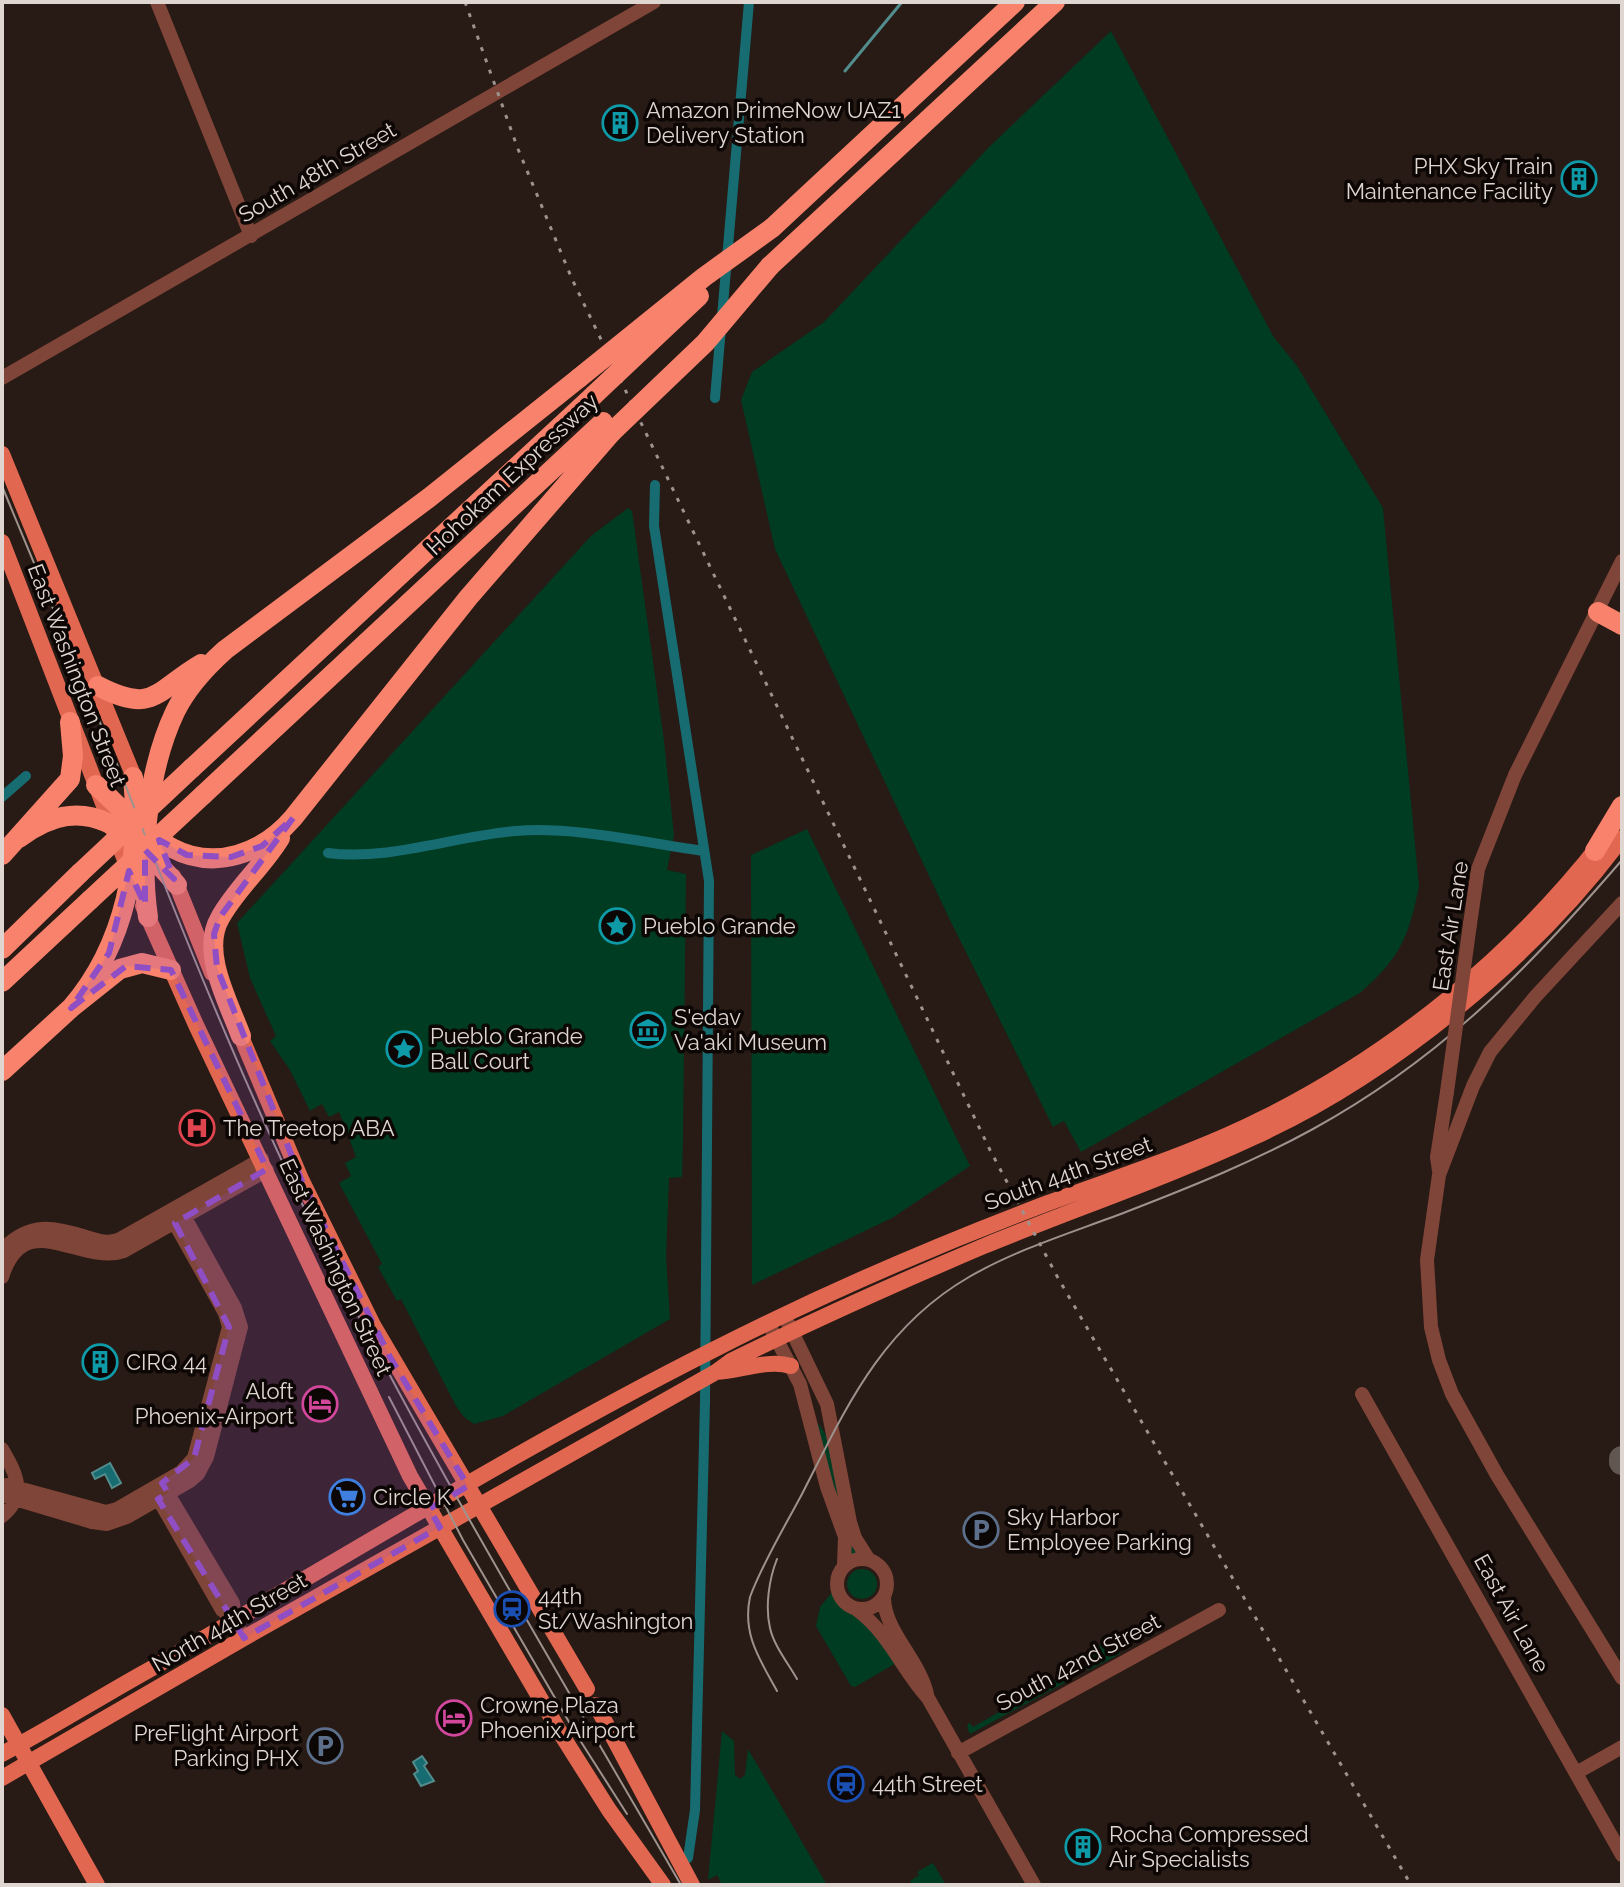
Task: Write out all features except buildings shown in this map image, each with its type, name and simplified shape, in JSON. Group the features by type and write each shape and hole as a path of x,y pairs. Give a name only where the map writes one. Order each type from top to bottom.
{"highway":[{"name":"Hohokam Expressway","path":"2,949 192,768 1015,2"},
{"name":"Hohokam Expressway","path":"2,982 608,427 770,266 1055,2"},
{"path":"991,60 1071,2"},
{"path":"98,686 122,698 136,701 150,699 225,650 430,497 704,277 772,228"},
{"path":"241,1036 216,962 214,934 223,913 271,852 293,818 608,427"},
{"path":"1598,612 1622,625"},
{"path":"71,1008 91,985 120,925 129,871 145,832 158,761 175,712 197,677 225,650"},
{"path":"2,855 70,779 73,756 70,722"},
{"path":"133,777 145,832 148,917"},
{"path":"96,785 145,832 177,885"},
{"path":"1613,845 1622,806"},
{"path":"19,838 34,827 57,819 86,817 145,832 187,855 213,859 231,857 262,846 293,818"},
{"path":"2,934 80,873"},
{"path":"2,1071 71,1008 126,966 146,964 171,970"}],"main road":[{"name":"East Washington Street","path":"2,454 133,777"},
{"name":"East Washington Street","path":"2,542 148,917 367,1386 429,1508 509,1649 597,1792 663,1885"},
{"name":"South 44th Street","path":"479,1505 731,1361 784,1335 986,1245 1186,1167 1257,1136 1319,1102 1435,1026 1494,976 1555,916 1613,845 1622,816"},
{"name":"South 44th Street","path":"468,1486 685,1364 776,1319 953,1240 1226,1137 1317,1089 1397,1037 1482,969 1613,845"},
{"name":"East Washington Street","path":"177,885 297,1171 351,1282 390,1357 587,1689"},
{"path":"716,1372 778,1363 791,1366"},
{"name":"North 44th Street","path":"2,1754 468,1486"},
{"name":"North 44th Street","path":"2,1778 479,1505"},
{"path":"596,1705 692,1885"},
{"path":"2,1715 97,1885"}],"street":[{"path":"157,2 251,236"},
{"name":"South 48th Street","path":"2,378 654,2"},
{"name":"East Air Lane","path":"1439,1175 1437,1157 1478,869 1515,775 1622,561"},
{"name":"East Air Lane","path":"1622,903 1512,1022 1490,1052 1473,1086 1439,1175 1427,1260 1431,1327 1452,1394 1497,1475 1622,1678"},
{"path":"2,1277 11,1257 22,1247 35,1242 51,1240 97,1253 124,1251 177,1215 264,1165"},
{"path":"2,1250 17,1236 41,1228 112,1242 177,1215"},
{"path":"9,1490 106,1512 190,1481 205,1463 241,1327 235,1308 177,1215"},
{"path":"776,1319 827,1404 855,1538 869,1560 885,1573 887,1589 884,1597 872,1608 856,1609"},
{"path":"784,1335 827,1487 845,1537 846,1553 844,1565 837,1576 837,1590 844,1602 881,1631 913,1681 928,1698 1034,1885"},
{"name":"East Air Lane","path":"1362,1394 1622,1855"},
{"path":"2,1449 15,1472 2,1516"},
{"path":"160,1491 233,1603 235,1620 244,1638"},
{"path":"844,1565 860,1559 869,1560"},
{"path":"884,1597 887,1617 923,1677 928,1698"},
{"name":"South 42nd Street","path":"958,1753 1219,1610"},
{"path":"1576,1773 1622,1747"}],"highlighted area":[{"path":"293,818 220,917 214,934 217,968 301,1179 390,1357 468,1486 429,1509 440,1527 244,1638 158,1499 168,1493 162,1483 194,1458 229,1327 175,1223 267,1169 171,970 126,966 71,1008 109,953 129,871 145,905 145,850 174,879 159,840 187,855 231,857 262,846"}],"green space":[{"path":"1111,31 1273,336 1297,366 1383,508 1419,886 1401,946 1385,969 1360,993 1081,1152 1064,1121 1053,1127 948,916 775,549 741,400 752,372 824,322 989,147"},
{"name":"S'edav Va'aki Museum","path":"628,508 632,511 664,741 674,835 667,870 686,874 682,1177 669,1178 666,1256 670,1319 503,1416 474,1424 456,1406 401,1299 397,1301 378,1267 382,1264 339,1183 351,1176 345,1163 356,1157 339,1112 329,1117 322,1104 310,1111 290,1070 270,1041 276,1036 250,978 237,923 591,536"},
{"path":"807,829 970,1166 892,1218 752,1285 751,855"},
{"path":"817,1423 828,1439 831,1450 840,1506 857,1554 851,1556"},
{"path":"862,1569 868,1570 876,1578 876,1590 868,1598 862,1599 856,1598 848,1590 847,1584 848,1578 856,1570"},
{"path":"833,1591 839,1605 867,1621 898,1662 855,1687 851,1686 816,1626 820,1607"},
{"path":"1115,1636 1120,1654 1089,1670 1084,1669 1082,1664 1104,1641"},
{"path":"1070,1671 1073,1674 1070,1680 970,1734 967,1727 969,1722 973,1727"},
{"path":"722,1731 734,1741 735,1775 740,1779 745,1775 748,1749 827,1885 722,1885 717,1875 708,1880"},
{"path":"933,1863 946,1885 913,1885 910,1881 919,1875 917,1872"}],"water":[{"path":"110,1463 121,1483 112,1488 105,1474 95,1479 92,1473"},
{"path":"422,1756 427,1763 424,1766 434,1781 421,1786 414,1774 418,1771 413,1762"}],"waterway":[{"path":"715,398 749,2"},
{"path":"845,71 902,2"},
{"path":"655,485 654,526 709,881 705,1401 695,1810 688,1858"},
{"path":"2,797 26,776"},
{"path":"328,853 375,854 493,834 538,830 585,833 704,851"}],"tram line":[{"path":"2,486 212,1001 294,1187 432,1453 681,1885"},
{"path":"777,1691 751,1635 748,1623 750,1597 767,1558 851,1401 889,1345 912,1320 938,1297 988,1267 1224,1172 1291,1141 1359,1102 1443,1041 1481,1009 1552,938 1622,860"},
{"path":"389,1397 463,1540 576,1734 627,1814"},
{"path":"777,1559 769,1593 770,1628 797,1679"}],"railway":[{"path":"465,2 518,149 572,279 990,1150 1058,1278 1411,1885"}],"place":[{"name":"Amazon PrimeNow UAZ1 Delivery Station","path":"620,123"},
{"name":"PHX Sky Train Maintenance Facility","path":"1579,179"},
{"name":"Pueblo Grande","path":"617,926"},
{"name":"S'edav Va'aki Museum","path":"648,1030"},
{"name":"Pueblo Grande Ball Court","path":"404,1049"},
{"name":"The Treetop ABA","path":"197,1128"},
{"name":"CIRQ 44","path":"100,1362"},
{"name":"Aloft Phoenix-Airport","path":"320,1404"},
{"name":"Circle K","path":"347,1497"},
{"name":"Sky Harbor Employee Parking","path":"981,1530"},
{"name":"44th St/Washington","path":"512,1609"},
{"name":"Crowne Plaza Phoenix Airport","path":"454,1718"},
{"name":"PreFlight Airport Parking PHX","path":"325,1746"},
{"name":"44th Street","path":"846,1784"},
{"name":"Rocha Compressed Air Specialists","path":"1083,1847"}]}
